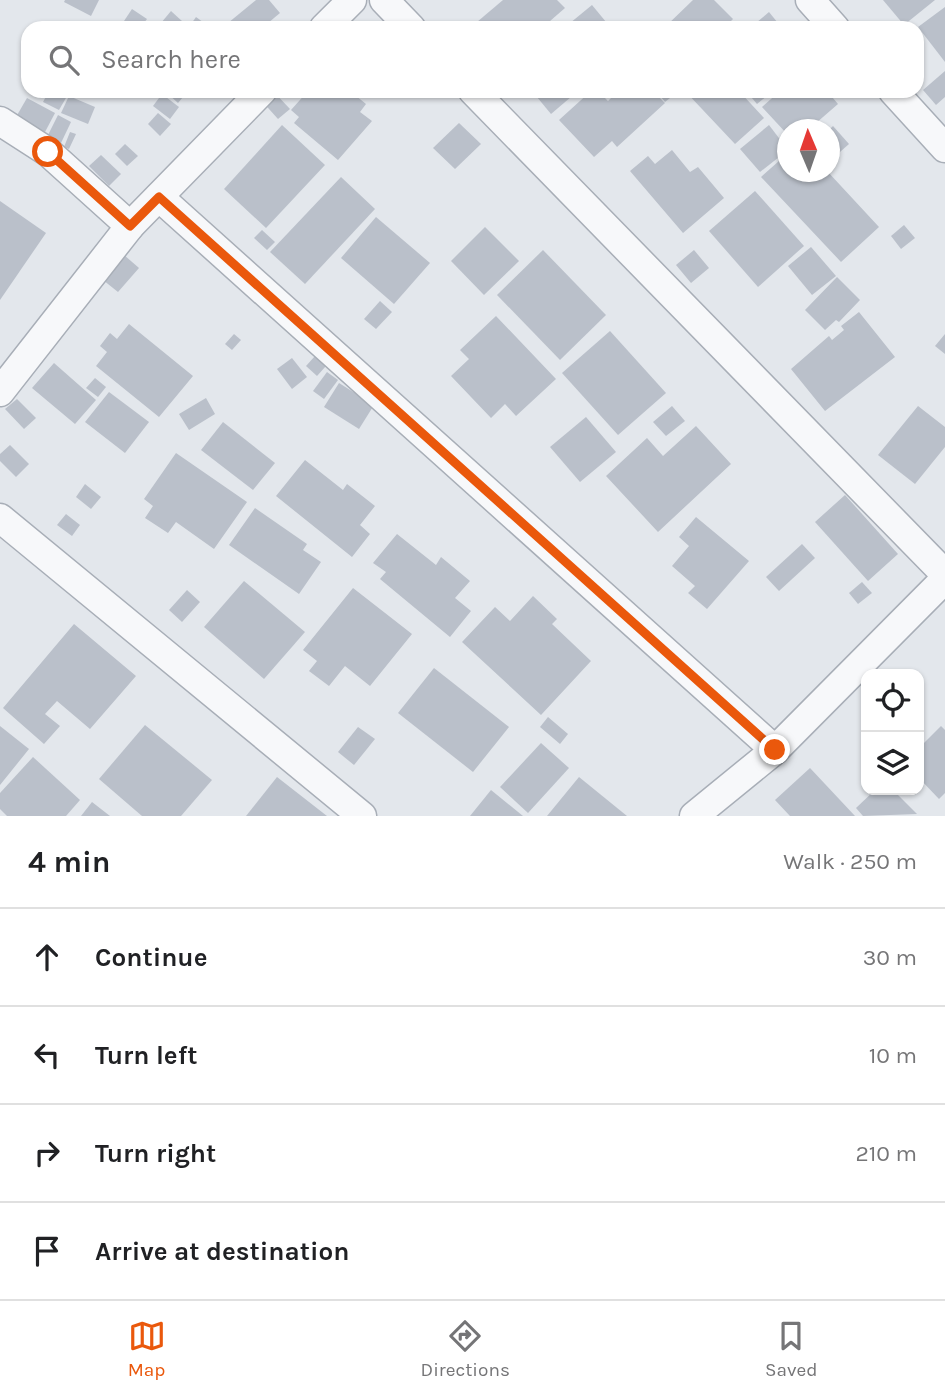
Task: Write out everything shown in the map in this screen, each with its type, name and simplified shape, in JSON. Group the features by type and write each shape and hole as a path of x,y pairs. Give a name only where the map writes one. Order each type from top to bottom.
{"street":[{"path":"331,21 352,0"},
{"path":"384,0 404,21"},
{"path":"810,0 829,21"},
{"path":"0,391 130,226 255,98"},
{"path":"480,98 945,577 775,750 694,816"},
{"path":"899,98 945,148"},
{"path":"0,121 48,152 130,226"},
{"path":"159,197 775,750"},
{"path":"0,518 362,816"}],"building":[{"path":"99,0 91,16 64,2"},
{"path":"256,0 269,0 280,13 270,21 230,21"},
{"path":"503,0 557,0 565,8 550,21 478,21"},
{"path":"693,0 714,0 733,19 731,21 671,21"},
{"path":"883,0 935,0 909,21 901,21"},
{"path":"592,5 605,21 573,21"},
{"path":"945,7 945,62 924,35 924,23"},
{"path":"132,9 147,19 145,21 124,21"},
{"path":"171,11 182,21 163,21"},
{"path":"769,12 776,21 758,21"},
{"path":"945,71 945,97 936,105 924,89"},
{"path":"27,98 55,113 45,132 16,117"},
{"path":"45,98 66,98 59,110 43,102"},
{"path":"68,98 95,107 88,124 61,113"},
{"path":"159,98 167,98 179,107 170,119 153,106"},
{"path":"280,98 290,109 278,119 260,99"},
{"path":"302,98 359,98 366,104 360,112 372,121 338,160 294,123 299,117 291,110"},
{"path":"538,98 570,98 551,114"},
{"path":"583,98 605,98 608,101 611,98 660,98 665,103 617,147 612,141 594,157 559,120"},
{"path":"692,98 745,98 764,118 735,144"},
{"path":"752,98 764,98 757,104"},
{"path":"772,98 833,98 838,104 821,119 777,119 777,123 762,107"},
{"path":"158,113 171,124 160,136 148,124"},
{"path":"58,115 71,122 61,143 47,137"},
{"path":"459,123 481,144 455,169 433,148"},
{"path":"282,125 325,165 266,228 224,189"},
{"path":"769,125 777,136 777,159 760,172 740,149"},
{"path":"70,132 76,134 69,149 64,147"},
{"path":"840,134 849,144 840,152"},
{"path":"125,144 138,156 127,166 115,154"},
{"path":"672,150 690,172 698,167 724,198 683,233 630,171 648,156 655,164"},
{"path":"101,155 121,174 109,186 89,166"},
{"path":"777,163 777,182 837,182 879,227 841,262 761,177"},
{"path":"341,177 375,209 305,284 270,252"},
{"path":"755,191 804,246 758,287 709,231"},
{"path":"0,201 46,233 0,300"},
{"path":"376,217 430,263 394,304 341,258"},
{"path":"904,225 915,238 901,249 891,236"},
{"path":"485,227 519,261 484,295 451,261"},
{"path":"262,230 275,242 267,250 254,238"},
{"path":"811,247 836,276 812,295 788,266"},
{"path":"543,250 606,315 560,360 497,295"},
{"path":"694,250 709,268 691,283 676,265"},
{"path":"124,255 139,268 118,292 103,280"},
{"path":"837,277 860,300 839,322 836,320 825,330 805,310"},
{"path":"380,301 392,312 376,329 364,319"},
{"path":"859,312 895,357 825,411 791,369 829,336 832,340 844,330 841,326"},
{"path":"496,316 556,379 516,416 505,404 491,418 451,376 469,359 460,350"},
{"path":"129,324 193,376 159,417 96,366 107,352 100,346 110,333 117,339"},
{"path":"610,331 666,393 618,435 562,373"},
{"path":"234,334 241,340 232,350 225,344"},
{"path":"945,334 945,354 935,346"},
{"path":"315,356 326,366 317,376 306,366"},
{"path":"292,358 307,377 292,389 277,369"},
{"path":"54,363 96,400 75,424 32,388"},
{"path":"327,372 338,380 324,399 313,391"},
{"path":"95,378 106,387 98,397 86,388"},
{"path":"339,383 374,405 359,429 324,407"},
{"path":"109,392 149,422 125,453 85,422"},
{"path":"206,398 215,414 189,430 179,414"},
{"path":"17,399 36,418 24,429 5,409"},
{"path":"672,406 685,421 666,436 653,422"},
{"path":"918,406 945,427 945,447 915,484 878,455"},
{"path":"586,417 616,452 580,482 550,447"},
{"path":"223,422 275,463 253,490 201,450"},
{"path":"696,426 731,464 658,532 606,476 647,438 663,456"},
{"path":"10,445 29,464 16,477 0,461 0,454"},
{"path":"176,453 247,502 214,549 176,522 168,533 145,518 153,506 144,499"},
{"path":"305,460 343,490 347,484 375,506 360,525 370,534 352,557 276,496"},
{"path":"85,484 101,497 91,509 76,497"},
{"path":"845,495 898,554 868,581 815,522"},
{"path":"255,508 307,544 303,550 321,562 299,594 229,545"},
{"path":"66,514 80,525 72,536 57,525"},
{"path":"696,517 749,561 707,609 688,593 695,586 672,566 689,546 679,537"},
{"path":"397,534 436,565 441,557 470,581 455,598 471,611 450,637 380,579 386,572 373,563"},
{"path":"802,544 815,558 779,591 766,577"},
{"path":"244,581 305,632 264,679 204,627"},
{"path":"862,582 872,593 858,604 849,593"},
{"path":"353,588 412,634 370,686 345,666 329,686 309,671 317,661 303,650"},
{"path":"187,590 200,602 182,622 169,610"},
{"path":"533,596 557,619 552,624 591,661 541,715 462,642 495,607 510,621"},
{"path":"74,624 136,676 90,729 57,701 45,714 60,726 44,744 3,708"},
{"path":"434,668 509,727 473,772 398,713"},
{"path":"548,717 568,734 560,744 540,727"},
{"path":"145,725 212,780 181,816 142,816 99,779"},
{"path":"0,726 29,749 0,785"},
{"path":"941,726 945,730 945,793 939,799 924,783 924,743"},
{"path":"358,727 375,739 354,765 338,752"},
{"path":"541,743 569,768 528,813 500,787"},
{"path":"33,757 80,800 66,816 7,816 0,809 0,793"},
{"path":"810,768 855,816 790,816 775,800"},
{"path":"277,777 327,816 246,816"},
{"path":"579,777 627,816 547,816"},
{"path":"491,790 523,816 470,816"},
{"path":"870,795 898,795 917,814 863,816 856,808"},
{"path":"92,802 110,816 81,816"}],"route":[{"path":"48,152 110,205 130,226 159,197 775,750"}]}
